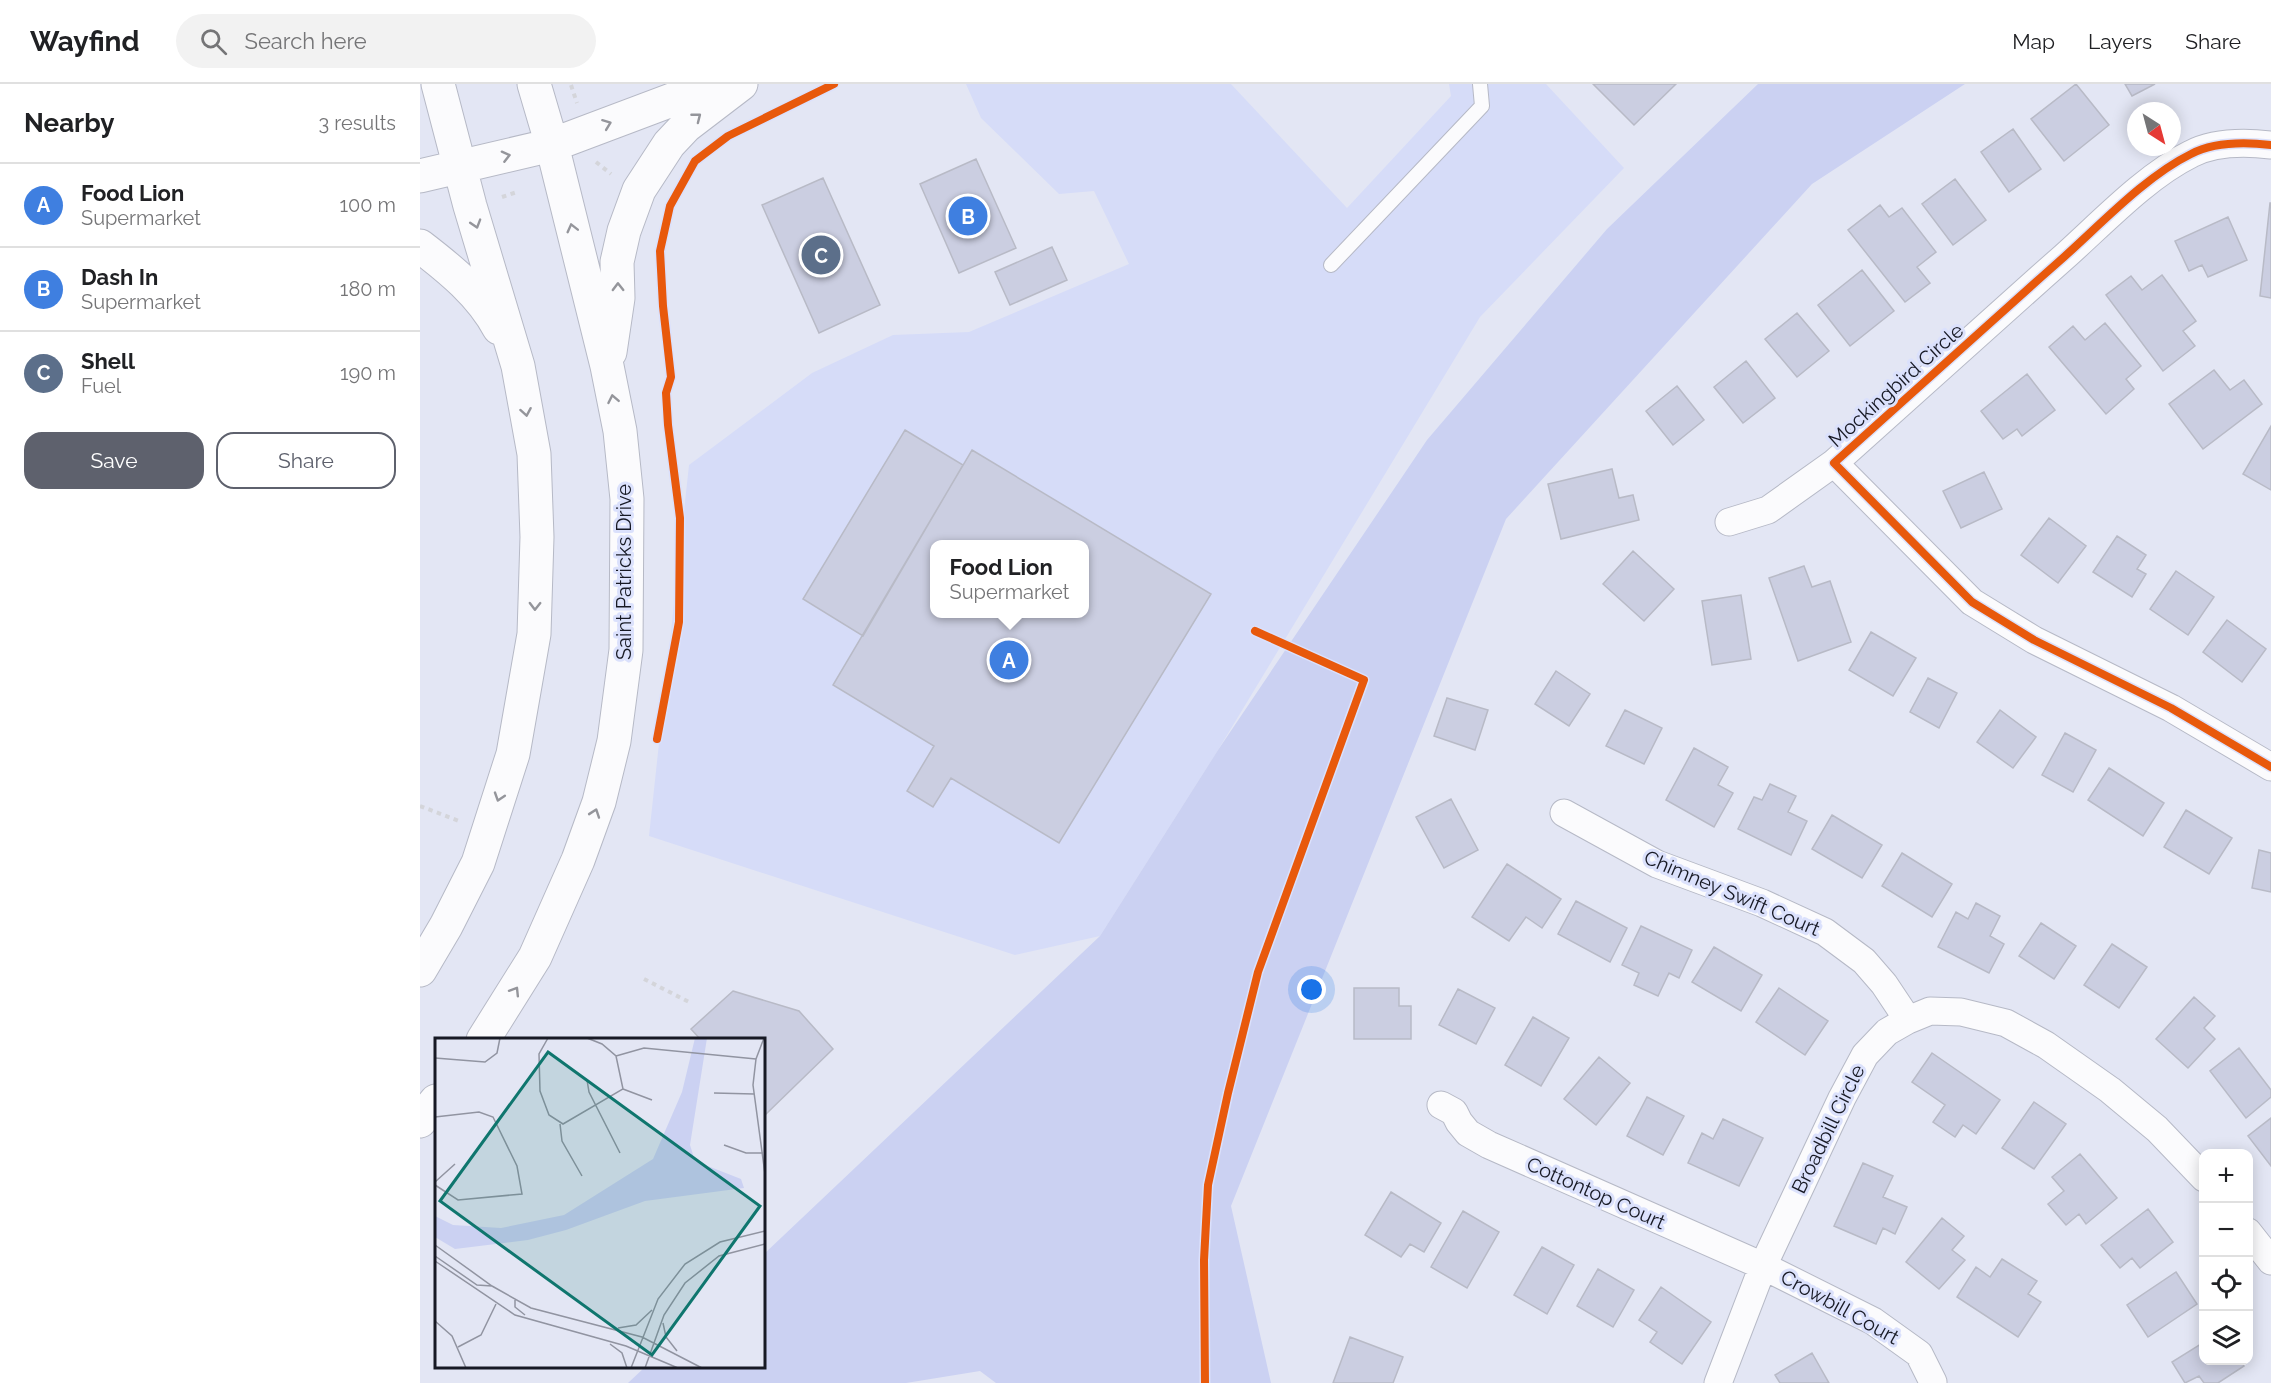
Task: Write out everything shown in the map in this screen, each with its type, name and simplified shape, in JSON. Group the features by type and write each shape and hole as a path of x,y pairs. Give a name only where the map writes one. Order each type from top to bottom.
{"main road":[{"path":"420,970 446,926 478,863 513,754 534,634 537,537 534,454 518,366 438,84"},
{"name":"Saint Patricks Drive","path":"484,1038 535,957 578,860 599,802 614,741 626,650 627,499 620,431 608,366 552,145 534,84"},
{"path":"420,176 552,145 714,84"},
{"path":"608,366 618,297 617,262 624,231 639,190 669,144 686,126 741,84"},
{"path":"420,246 452,270 481,303 494,320 518,366"},
{"path":"420,1121 435,1102"}],"street":[{"name":"Mockingbird Circle","path":"1729,522 1768,510 1834,463 2138,191 2173,164 2193,153 2220,146 2237,143 2271,145"},
{"name":"Mockingbird Circle","path":"1834,463 1972,602 2034,640 2171,708 2271,766"},
{"name":"Chimney Swift Court","path":"1564,813 1657,864 1762,903 1842,943 1864,961 1884,984 1908,1020"},
{"name":"Broadbill Circle","path":"1718,1383 1763,1266 1842,1098 1865,1055 1887,1032 1908,1020 1930,1011 1962,1012 2006,1023 2046,1045 2110,1090 2157,1129 2199,1173"},
{"name":"Cottontop Court","path":"1441,1105 1454,1112 1468,1134 1489,1145 1763,1266"},
{"path":"2253,1238 2271,1261"},
{"name":"Crowbill Court","path":"1763,1266 1874,1321 1895,1335 1920,1354 1933,1382"}],"lane":[{"path":"1331,265 1482,106 1480,84"}],"path":[{"path":"570,84 579,109"},
{"path":"420,806 463,822"},
{"path":"644,979 691,1003"}],"shaded area":[{"path":"966,84 1231,84 1347,208 1451,96 1449,84 1546,84 1624,168 1480,317 1218,750 1100,936 1015,955 649,836 689,465 812,373 893,335 969,332 1129,264 1094,191 1059,194 981,118"},
{"path":"1758,84 1965,84 1812,184 1506,519 1231,1206 1271,1383 996,1383 980,1371 906,1383 628,1383 644,1368 765,1368 765,1253 1100,936 1218,750 1427,440 1607,229"}],"building":[{"path":"1593,84 1676,84 1634,125"},
{"path":"2076,84 2109,125 2064,161 2031,119"},
{"path":"2125,84 2155,84 2132,96"},
{"path":"2013,129 2041,169 2009,192 1981,152"},
{"path":"976,159 1016,248 959,273 920,184"},
{"path":"823,178 880,305 819,333 762,205"},
{"path":"1955,179 1986,220 1953,245 1922,204"},
{"path":"2271,203 2271,298 2260,296"},
{"path":"1880,205 1889,217 1902,208 1936,252 1917,267 1930,283 1905,302 1848,230"},
{"path":"2228,217 2247,260 2208,277 2202,265 2189,271 2175,241"},
{"path":"1052,247 1067,280 1010,305 995,272"},
{"path":"1862,270 1894,311 1850,346 1818,305"},
{"path":"2162,275 2196,321 2183,331 2195,346 2163,371 2106,295 2131,276 2142,290"},
{"path":"1797,313 1829,351 1797,377 1765,339"},
{"path":"2105,323 2141,366 2126,379 2134,389 2106,414 2049,347 2073,326 2085,340"},
{"path":"1746,361 1775,398 1743,423 1714,387"},
{"path":"2214,370 2230,390 2244,380 2262,404 2203,449 2169,404"},
{"path":"2027,374 2055,410 2022,436 2017,429 2003,439 1981,411"},
{"path":"1677,386 1704,420 1673,445 1646,411"},
{"path":"2271,426 2271,490 2243,474"},
{"path":"905,430 963,465 863,636 803,599"},
{"path":"972,450 1211,594 1059,843 951,778 933,807 907,791 934,746 833,685"},
{"path":"1612,469 1619,498 1633,495 1639,520 1561,539 1548,484"},
{"path":"1984,472 2002,509 1961,528 1943,491"},
{"path":"2049,518 2086,546 2058,583 2021,555"},
{"path":"2117,536 2146,555 2137,569 2146,574 2132,597 2093,572"},
{"path":"1633,551 1674,589 1644,621 1603,584"},
{"path":"1804,566 1812,587 1830,581 1851,642 1798,661 1769,578"},
{"path":"2176,571 2214,597 2188,635 2150,609"},
{"path":"1741,595 1751,659 1712,665 1702,601"},
{"path":"2227,620 2266,649 2242,682 2203,652"},
{"path":"1871,632 1916,658 1893,696 1849,670"},
{"path":"1556,671 1590,694 1569,726 1535,704"},
{"path":"1928,678 1957,693 1939,728 1910,712"},
{"path":"1447,698 1488,710 1475,750 1434,736"},
{"path":"1625,710 1662,728 1644,764 1606,746"},
{"path":"2000,710 2036,737 2013,768 1977,742"},
{"path":"2065,733 2096,750 2073,792 2042,775"},
{"path":"1694,748 1728,767 1718,785 1733,793 1714,827 1666,800"},
{"path":"2109,768 2164,803 2143,836 2088,800"},
{"path":"1770,784 1796,796 1788,812 1807,821 1791,855 1738,829 1754,797 1762,800"},
{"path":"1451,799 1478,850 1444,868 1416,817"},
{"path":"2186,810 2232,838 2209,874 2164,847"},
{"path":"1832,815 1882,845 1862,878 1812,849"},
{"path":"2259,850 2271,853 2271,892 2252,888"},
{"path":"1902,853 1952,884 1932,917 1882,886"},
{"path":"1507,864 1561,899 1542,928 1526,917 1509,941 1472,917"},
{"path":"1576,901 1627,928 1610,962 1558,934"},
{"path":"1976,903 2000,916 1990,936 2004,944 1989,973 1938,947 1956,912 1968,919"},
{"path":"2041,923 2076,946 2054,979 2019,956"},
{"path":"1641,926 1692,950 1679,978 1669,973 1658,996 1634,985 1639,973 1622,965"},
{"path":"2112,944 2147,967 2119,1008 2084,985"},
{"path":"1714,947 1762,975 1741,1011 1692,982"},
{"path":"1354,988 1399,988 1399,1006 1411,1006 1411,1039 1354,1039"},
{"path":"1779,988 1828,1021 1805,1055 1756,1022"},
{"path":"1458,989 1495,1008 1476,1044 1439,1025"},
{"path":"733,991 799,1011 833,1049 765,1115 765,1038 699,1038 691,1029"},
{"path":"2194,997 2215,1016 2204,1028 2215,1039 2188,1068 2156,1039"},
{"path":"1533,1017 1569,1038 1541,1086 1505,1065"},
{"path":"2239,1048 2271,1090 2271,1097 2246,1118 2210,1071"},
{"path":"1932,1053 2000,1100 1976,1134 1963,1125 1955,1137 1933,1122 1945,1105 1912,1082"},
{"path":"1599,1057 1630,1083 1596,1125 1564,1099"},
{"path":"1647,1097 1684,1116 1663,1155 1627,1136"},
{"path":"2034,1102 2066,1124 2034,1169 2002,1148"},
{"path":"2271,1118 2271,1166 2248,1136"},
{"path":"1723,1119 1763,1138 1739,1186 1688,1163 1702,1133 1713,1139"},
{"path":"2080,1154 2117,1198 2086,1224 2079,1214 2066,1225 2048,1204 2064,1191 2052,1177"},
{"path":"1863,1163 1893,1176 1883,1197 1907,1207 1895,1234 1883,1228 1876,1244 1834,1226"},
{"path":"1391,1192 1441,1223 1424,1252 1410,1244 1401,1257 1365,1235"},
{"path":"2148,1209 2173,1242 2140,1268 2132,1258 2120,1268 2101,1245"},
{"path":"1463,1211 1499,1232 1467,1288 1431,1267"},
{"path":"1942,1218 1964,1236 1952,1250 1965,1260 1939,1289 1906,1262"},
{"path":"1542,1247 1574,1265 1547,1314 1514,1295"},
{"path":"2002,1259 2037,1281 2028,1294 2041,1302 2018,1337 1957,1297 1976,1267 1990,1277"},
{"path":"1598,1269 1634,1290 1613,1327 1577,1306"},
{"path":"2176,1272 2197,1304 2148,1337 2127,1305"},
{"path":"1661,1287 1711,1322 1682,1364 1650,1342 1657,1332 1639,1320"},
{"path":"1350,1337 1403,1357 1393,1383 1333,1383"},
{"path":"2199,1345 2199,1365 2244,1366 2218,1383 2204,1383 2199,1376 2185,1383 2172,1362"},
{"path":"1812,1353 1829,1383 1780,1383 1775,1375"}],"cycle path":[{"path":"657,739 679,622 680,518 668,425 666,393 671,377 660,251 670,206 695,161 728,136 834,84"},
{"path":"2271,145 2240,143 2210,147 2191,154 2157,175 2125,201 1834,463 1972,602 2034,640 2171,708 2271,767"},
{"path":"1205,1383 1204,1260 1208,1185 1228,1093 1258,972 1364,680 1255,631"}],"place":[{"name":"Dash In","path":"968,216"},
{"name":"Shell","path":"821,255"},
{"name":"Food Lion","path":"1009,660"}]}
